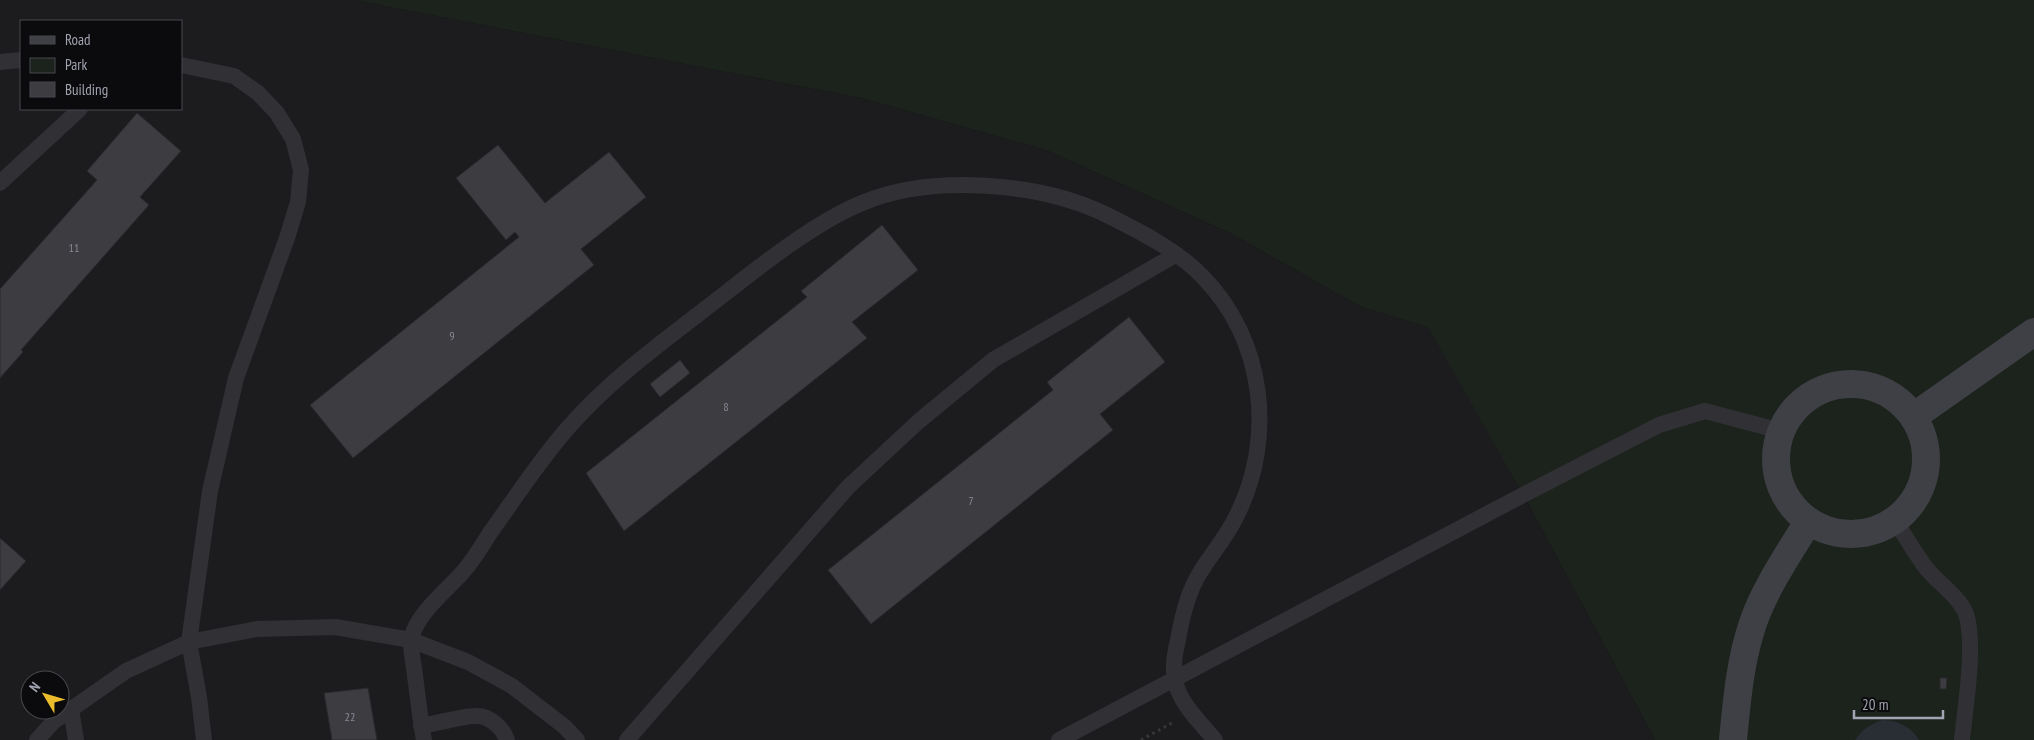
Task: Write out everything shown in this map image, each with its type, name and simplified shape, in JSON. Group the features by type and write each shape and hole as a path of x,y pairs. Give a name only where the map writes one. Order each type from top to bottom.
{"main road":[{"path":"1913,417 2034,332"},
{"path":"1854,384 1877,389 1897,400 1913,417 1923,438 1926,461 1922,484 1911,504 1894,520 1874,531 1851,535 1828,532 1808,522 1790,504 1778,481 1776,456 1781,431 1793,411 1810,396 1831,386 1854,384"},
{"path":"1733,740 1739,674 1754,622 1776,575 1808,522"}],"lane":[{"path":"0,62 20,60"},
{"path":"182,65 234,76 258,93 277,113 292,139 301,170 298,202 287,238 236,378 210,491 189,642 199,697 204,740"},
{"path":"0,183 79,110"},
{"path":"507,740 500,727 490,720 477,716 422,733 410,640 418,622 466,568 567,429 598,396 634,365 752,272 824,223 863,202 914,188 961,186 1017,189 1050,194 1091,208 1131,227 1175,254 1202,276 1225,305 1239,329 1250,357 1258,391 1260,429 1258,458 1250,487 1235,521 1198,575 1188,599 1174,659 1174,680 1181,697 1215,740"},
{"path":"626,740 848,487 919,420 993,360 1175,254"},
{"path":"1059,740 1523,494 1659,425 1705,411 1781,431"},
{"path":"1894,520 1926,569 1959,603 1965,613 1970,651 1962,740"},
{"path":"37,740 53,722 126,671 189,642 257,629 335,627 410,640 468,662 512,686 565,727 577,740"},
{"path":"71,709 76,740"}],"path":[{"path":"1141,740 1192,712"}],"shaded area":[{"path":"0,0 353,0 861,98 1046,150 1232,234 1361,307 1429,327 1531,509 1655,740 0,740"},
{"path":"1883,720 1904,725 1919,740 1855,740 1867,727"}],"green space":[{"path":"353,0 2034,0 2034,740 1655,740 1531,509 1428,327 1361,307 1232,234 1046,150 861,98"}],"building":[{"path":"137,113 181,151 140,197 149,205 21,350 23,352 0,378 0,289 97,180 87,171"},
{"path":"498,145 545,203 609,152 646,197 581,249 594,265 353,458 310,405 519,237 515,232 506,240 456,178"},
{"path":"882,225 918,270 852,322 867,338 624,531 586,473 807,297 801,291"},
{"path":"1129,317 1165,362 1100,414 1113,430 871,624 828,570 1053,390 1047,382"},
{"path":"680,360 690,373 660,397 650,384"},
{"path":"0,538 26,561 0,590"},
{"path":"1940,678 1947,678 1946,689 1940,689"},
{"path":"368,688 377,740 332,740 324,693"}]}
